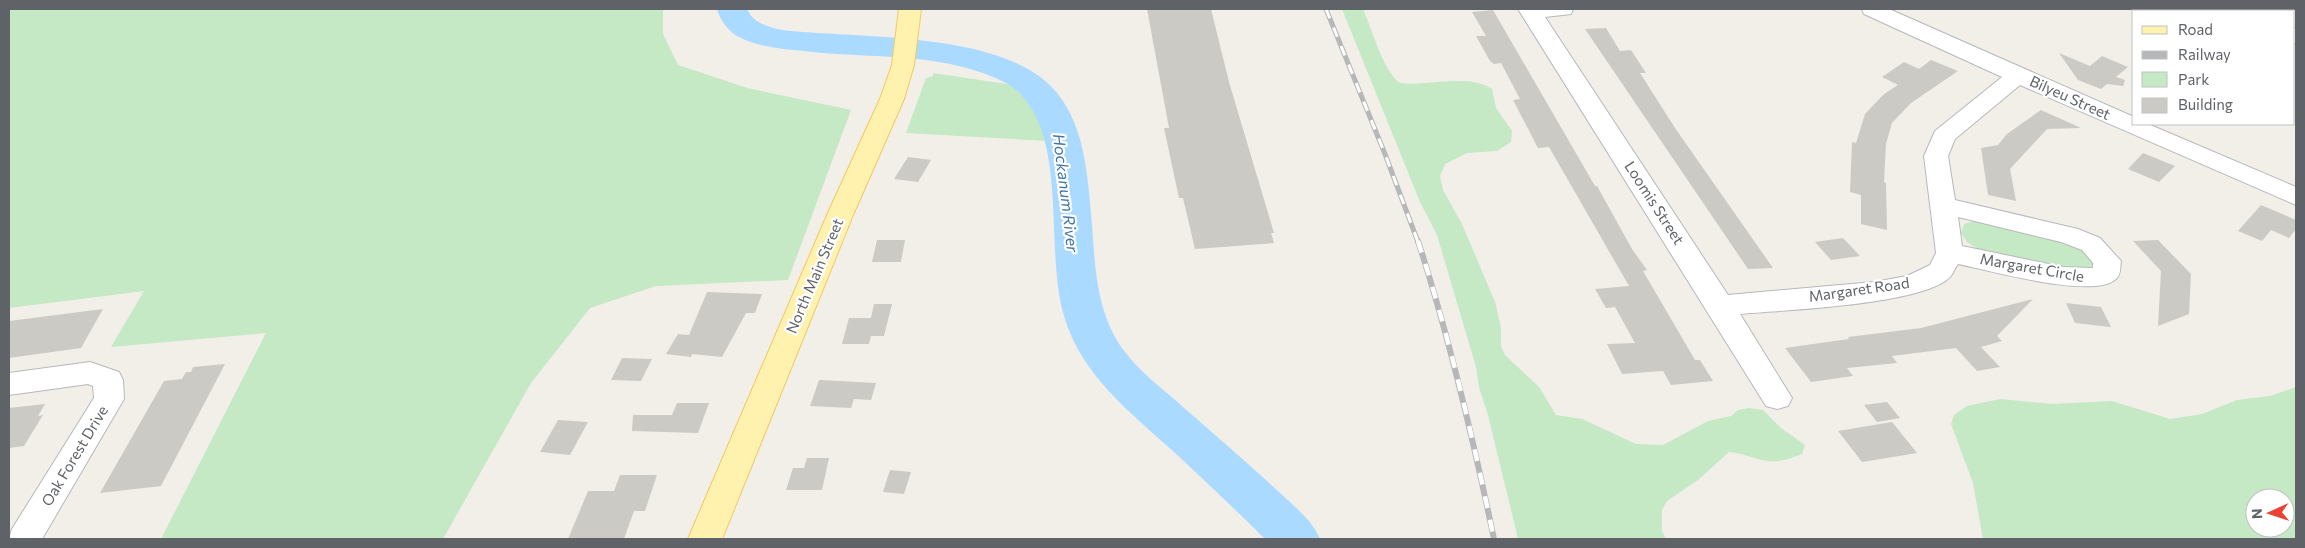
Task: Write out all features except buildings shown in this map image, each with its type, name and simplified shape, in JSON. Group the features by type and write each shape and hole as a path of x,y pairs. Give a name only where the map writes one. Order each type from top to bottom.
{"main road":[{"name":"North Main Street","path":"705,539 840,215 892,99 908,35 910,9"}],"street":[{"path":"1530,10 1563,9"},
{"name":"Bilyeu Street","path":"1872,9 2018,76 2296,197"},
{"name":"Loomis Street","path":"1530,10 1777,398"},
{"path":"1950,253 1936,156 1944,136 2018,76"},
{"name":"Margaret Circle","path":"1943,205 2069,235 2090,244 2107,261 2106,272 2094,278 2063,276 1950,253"},
{"name":"Margaret Road","path":"1720,306 1874,292 1914,284 1940,271 1950,253"},
{"name":"Oak Forest Drive","path":"9,384 90,373 108,380 110,399 24,539"}],"green space":[{"path":"9,9 663,9 663,34 678,65 747,88 851,110 788,280 656,286 590,308 531,383 443,539 161,539 266,333 111,347 144,291 9,308"},
{"path":"1342,9 1363,9 1383,60 1400,83 1459,81 1482,84 1492,89 1496,108 1512,131 1511,142 1497,151 1467,153 1445,164 1440,176 1443,190 1462,224 1495,302 1501,328 1501,346 1505,355 1539,387 1556,415 1582,419 1636,444 1663,445 1708,421 1731,416 1738,410 1749,408 1763,410 1781,428 1805,445 1802,454 1785,460 1771,461 1729,452 1698,480 1667,501 1662,510 1662,531 1666,539 1518,539 1488,415 1479,387 1476,367 1437,235 1420,202"},
{"path":"933,73 1019,86 1039,118 1049,141 906,133 926,78 933,76"},
{"path":"1974,221 2077,244 2093,261 2092,266 2083,271 1979,250 1967,242 1961,233 1964,224"},
{"path":"2296,387 2296,539 1983,539 1973,483 1951,424 1954,415 1967,406 2000,399 2052,404 2112,401 2170,419 2202,414 2237,400 2270,396"}],"waterway":[{"name":"Hockanum River","path":"732,9 737,19 745,27 766,36 814,43 894,48 951,55 1004,69 1025,80 1044,99 1057,125 1065,155 1070,188 1078,288 1084,315 1097,344 1114,369 1128,384 1243,487 1296,539"}],"railway":[{"path":"1326,9 1385,154 1418,242"},
{"path":"1418,241 1460,389 1494,539"}]}
